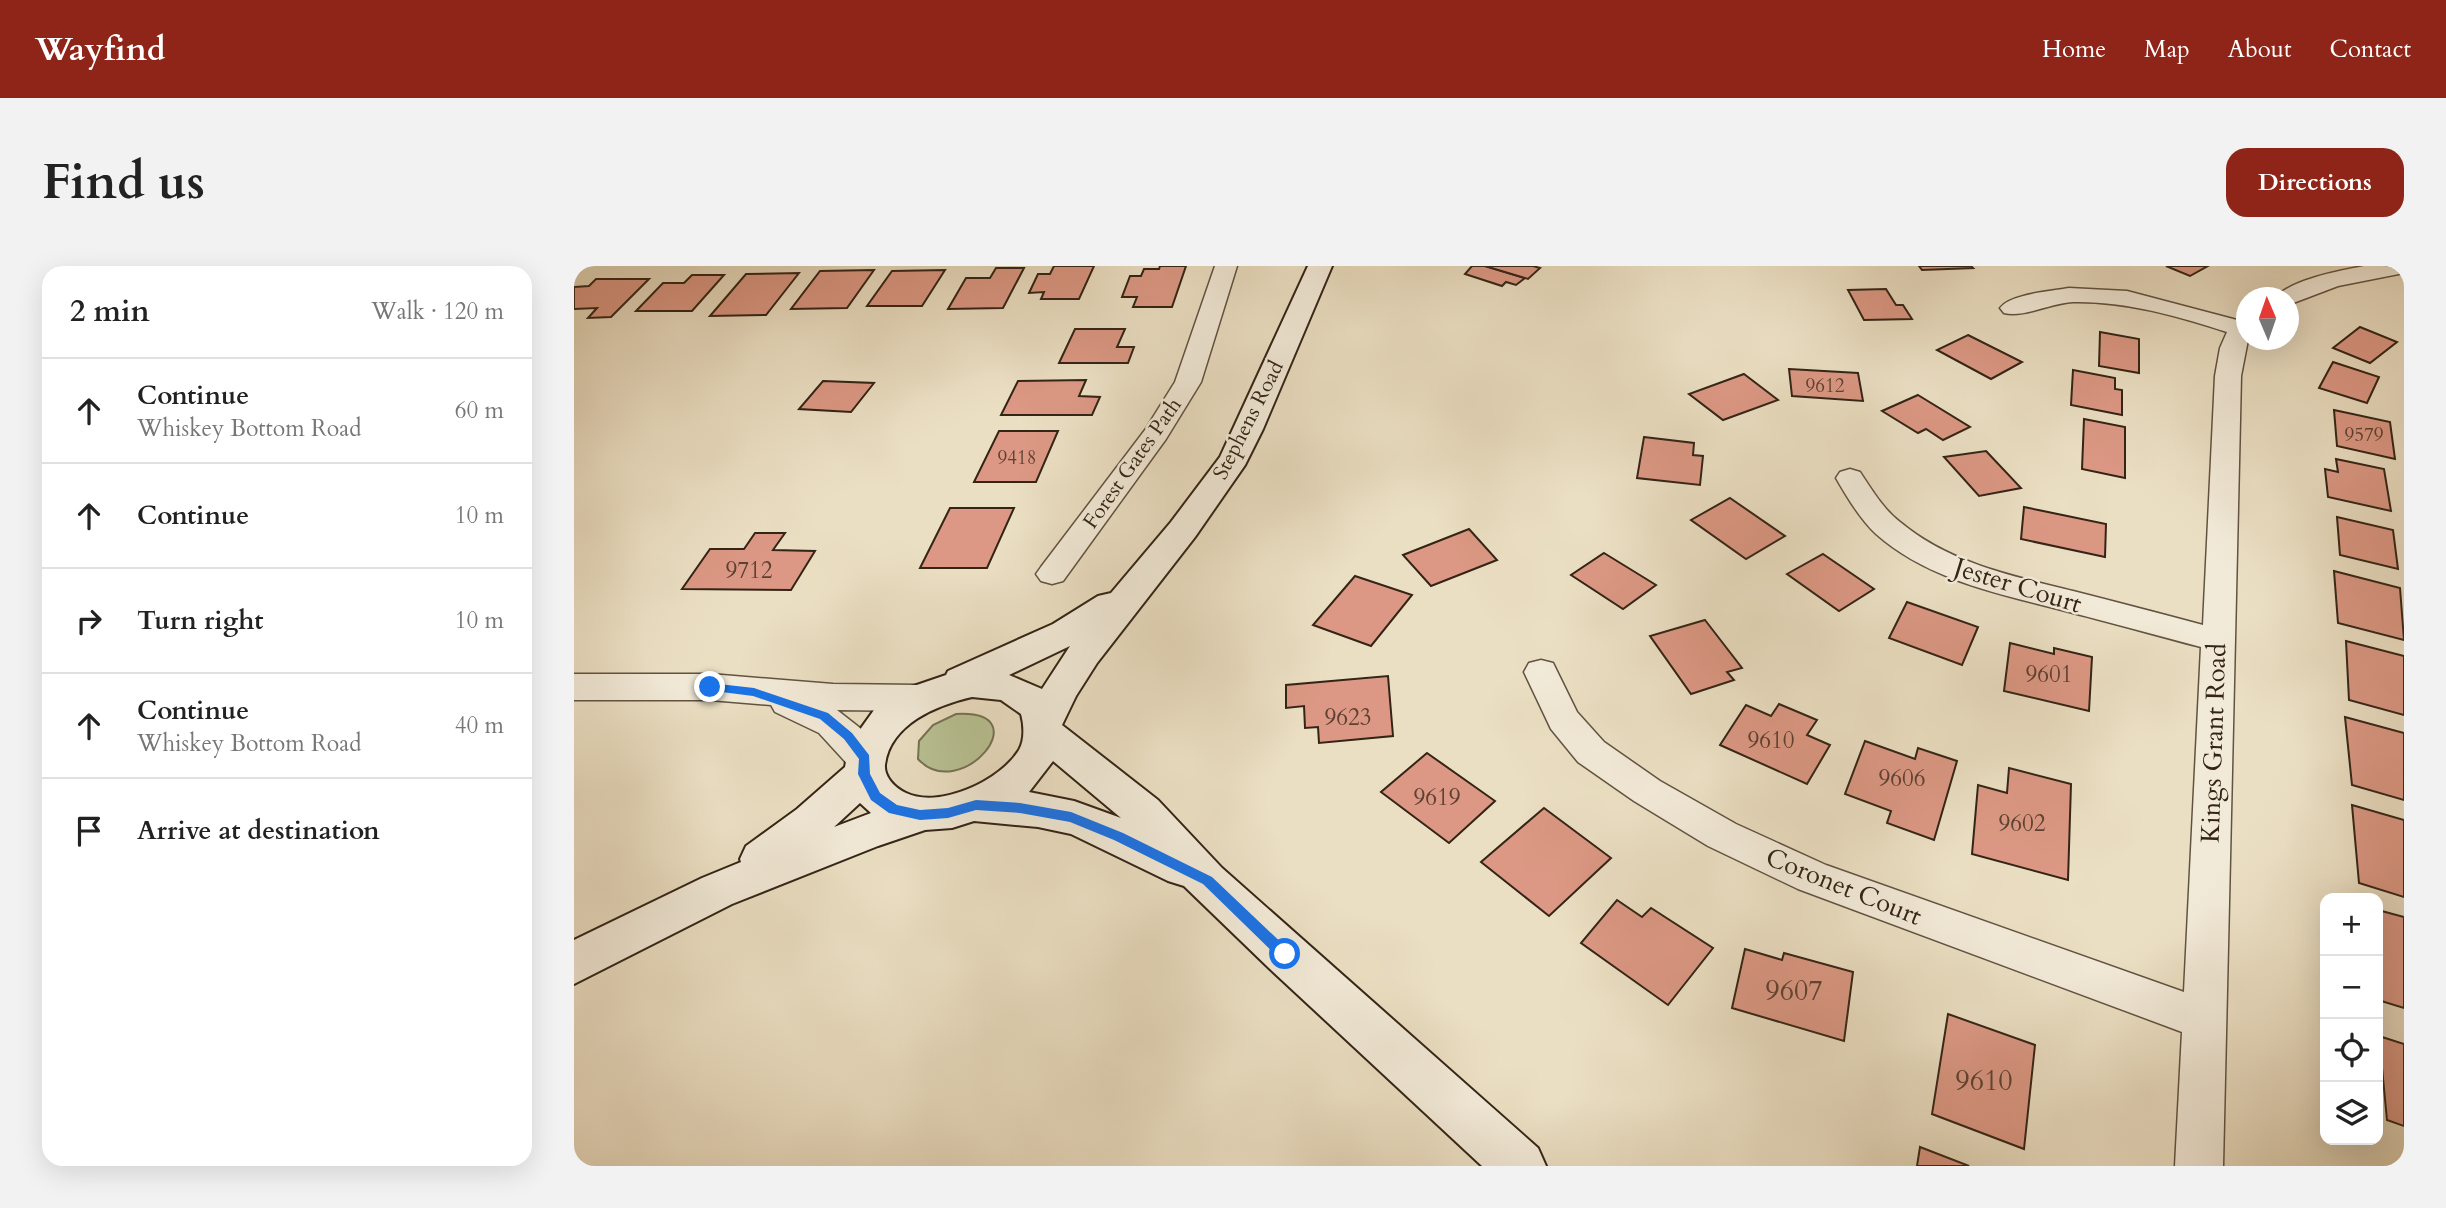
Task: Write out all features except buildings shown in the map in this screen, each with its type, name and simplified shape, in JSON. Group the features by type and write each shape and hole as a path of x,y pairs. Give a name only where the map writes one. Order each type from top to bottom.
{"street":[{"name":"Forest Gates Path","path":"1052,574 1157,433 1188,382 1226,266"},
{"name":"Stephens Road","path":"1043,727 1058,692 1128,594 1148,574 1195,516 1232,461 1320,266"},
{"path":"2299,292 2351,274 2404,266"},
{"path":"2012,308 2037,298 2064,295 2127,298 2165,304 2236,325"},
{"name":"Kings Grant Road","path":"2199,1166 2202,1019 2228,376 2231,352 2236,342"},
{"name":"Jester Court","path":"1850,478 1865,503 1888,529 1916,548 1954,568 2007,586 2217,640"},
{"name":"Stephens Road","path":"929,694 1066,633 1128,594"},
{"name":"Coronet Court","path":"1541,673 1563,720 1591,751 1647,791 1723,835 1812,877 2202,1019"},
{"path":"574,687 710,687 754,692 929,694 972,683 997,684 1022,693 1040,710 1043,727 1040,748 1027,770 999,794 976,805 948,813 920,815 866,832 717,891 574,962"},
{"path":"754,692 824,716 848,736 865,766 875,796 894,809 920,815"},
{"path":"717,891 813,821 865,766 876,735 894,715 929,694"},
{"path":"1043,727 1143,813 1207,881 1520,1166"},
{"path":"976,805 1020,808 1071,817 1119,836 1207,881"}],"green space":[{"path":"956,714 981,716 992,725 993,738 985,752 971,764 954,771 935,770 918,759 919,741 933,725"}],"route":[{"path":"710,687 754,692 824,716 848,736 865,759 864,774 875,796 894,809 920,815 948,813 976,805 1020,808 1071,817 1119,836 1207,881 1285,954"}]}
